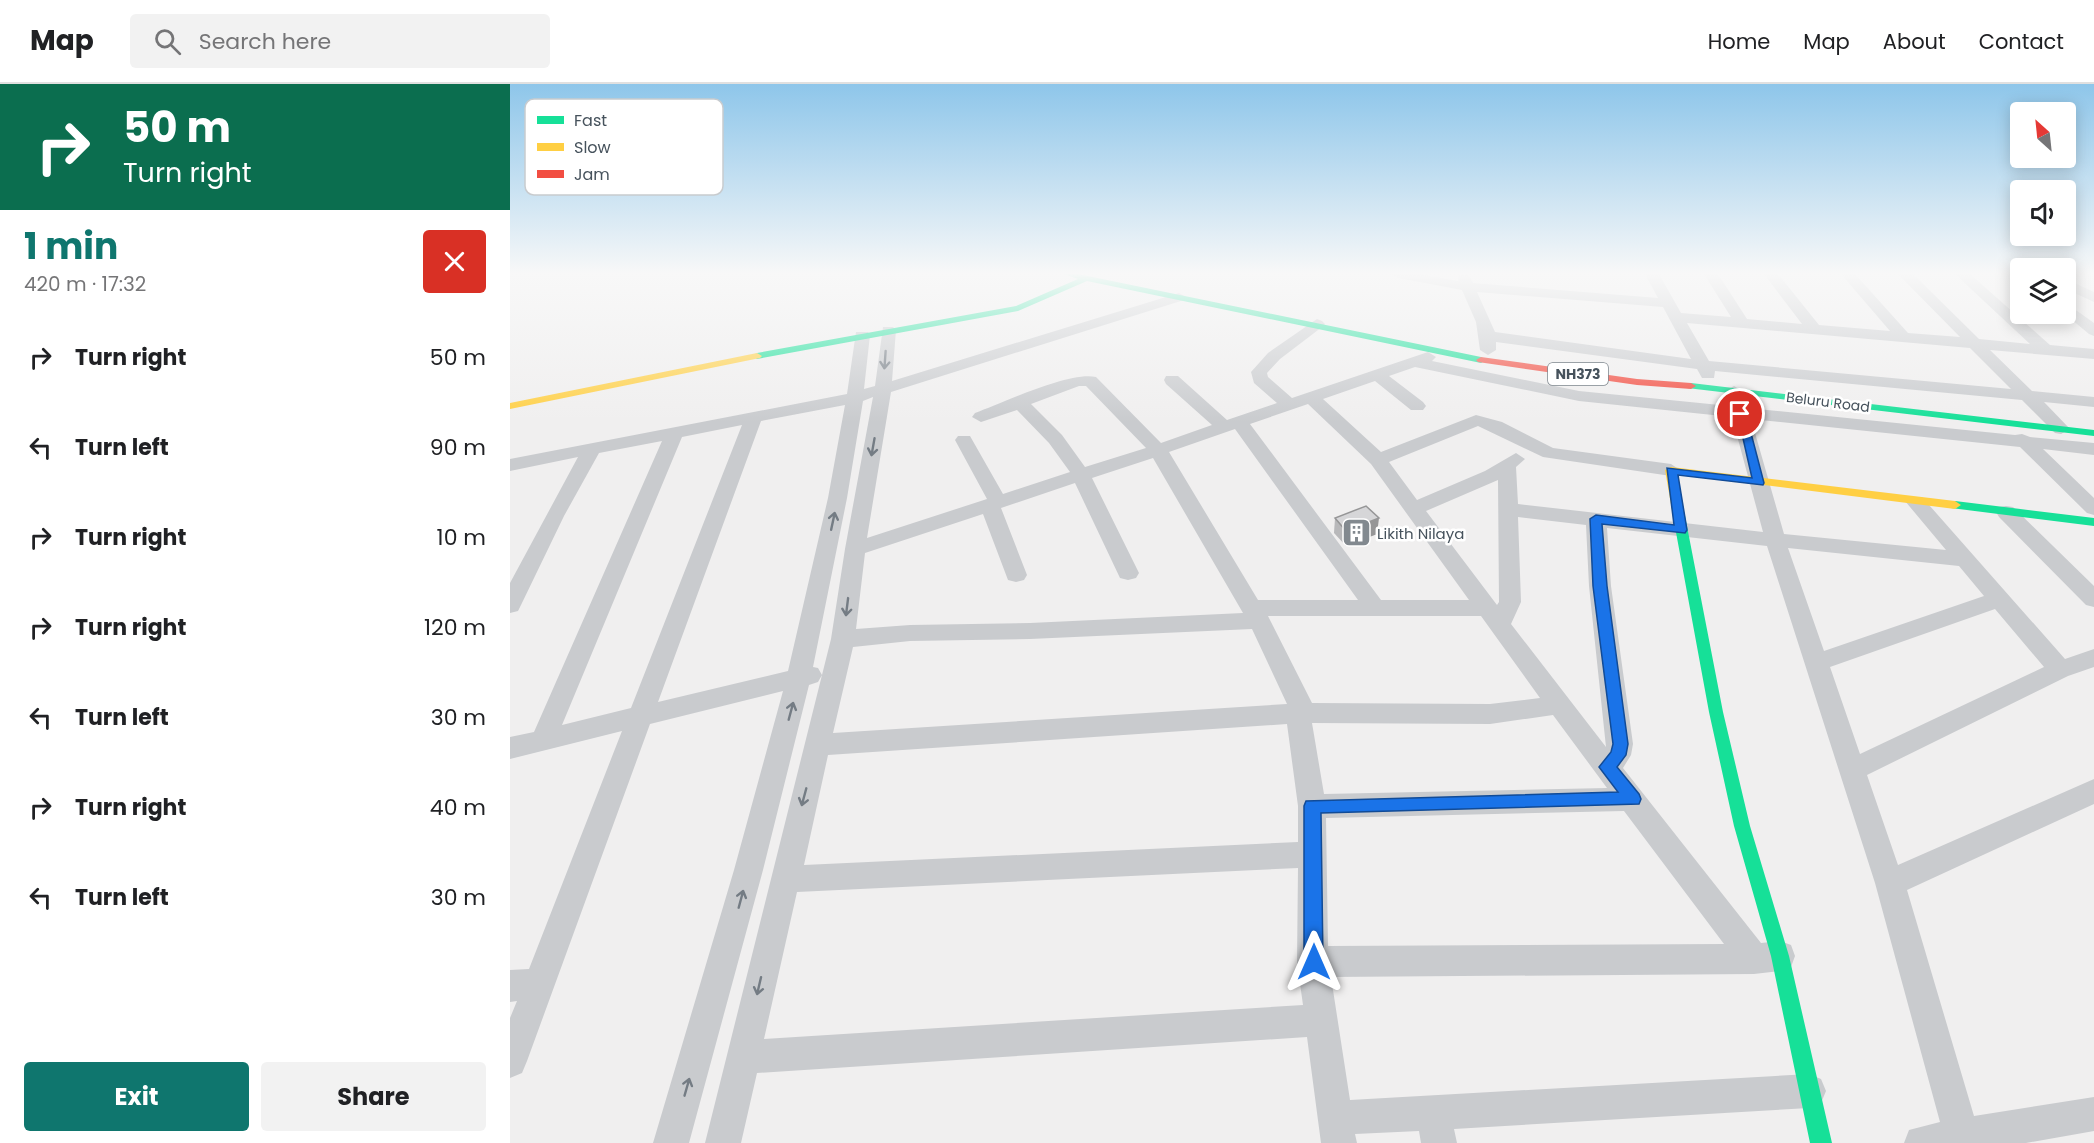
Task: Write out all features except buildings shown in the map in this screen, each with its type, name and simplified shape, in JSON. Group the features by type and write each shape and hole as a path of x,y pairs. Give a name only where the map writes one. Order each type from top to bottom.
{"main road":[{"path":"510,406 927,323"},
{"name":"Beluru Road","path":"1314,323 1487,361 1637,382 1725,390 2094,433"},
{"path":"1821,1143 1809,1090 1767,958 1680,530 1671,470 1759,483 2094,522"}],"street":[{"path":"510,465 857,397 1095,323"},
{"path":"1486,323 1490,336 1487,361"},
{"path":"1680,323 1703,365 1725,390 1740,414 1775,539 1890,883 1964,1140"},
{"path":"1747,323 2094,354"},
{"path":"1810,323 1814,329"},
{"path":"1891,323 1903,337"},
{"path":"1957,323 2061,429"},
{"path":"2017,323 2046,350"},
{"path":"1289,405 1260,379 1259,372 1274,356 1317,324"},
{"path":"723,1143 843,639 855,549 883,390 888,330"},
{"path":"671,1143 733,931 799,679 844,473 857,397 862,335"},
{"path":"1490,336 1703,365 2094,402"},
{"path":"855,549 1158,450 1446,351"},
{"path":"1414,362 1579,396 2094,449"},
{"path":"1378,375 1417,406"},
{"path":"981,417 1086,380 1158,450 1256,614 1301,713 1312,806 1314,962 1338,1131 1437,1128 1809,1090"},
{"path":"1172,380 1232,425 1376,609"},
{"path":"1312,398 1378,460 1415,507 1558,705 1633,799 1767,958"},
{"path":"1020,403 1056,439 1081,475 1128,573"},
{"path":"510,1061 525,985 642,717 754,417"},
{"path":"1378,460 1476,420 1502,428 1533,448 1550,453 1671,470"},
{"path":"2006,423 2094,509"},
{"path":"543,740 675,432"},
{"path":"964,440 994,503 1016,575"},
{"path":"1415,507 1507,466 1533,448"},
{"path":"510,604 527,575 554,516 592,449"},
{"path":"843,639 910,633 1030,631 1256,614 1376,609 1493,617 1510,602 1507,466"},
{"path":"1915,501 2060,670"},
{"path":"1508,509 1680,530 1963,559"},
{"path":"2006,512 2094,600"},
{"path":"1596,519 1600,586 1620,744 1618,755 1607,767"},
{"path":"1815,663 1998,600"},
{"path":"1851,770 2060,670 2094,658"},
{"path":"510,748 799,679 835,666"},
{"path":"818,745 1301,713 1490,714 1558,705"},
{"path":"1890,883 2094,791"},
{"path":"1312,806 1633,799"},
{"path":"785,879 1314,854"},
{"path":"1314,962 1767,958"},
{"path":"743,1057 1322,1020"},
{"path":"1922,1143 1964,1140 2094,1114"}],"traffic: fast":[{"path":"757,356 934,323"},
{"path":"1305,323 1481,360"},
{"path":"1691,386 2094,433"},
{"path":"1955,505 2094,522"},
{"path":"1679,516 1716,712 1742,826 1780,956 1821,1143"}],"traffic: slow":[{"path":"510,406 757,356"},
{"path":"1679,516 1671,470 1955,505"}],"traffic: jam":[{"path":"1481,360 1637,382 1691,386"}],"place":[{"name":"Likith Nilaya","path":"1356,533"}],"route":[{"path":"1314,962 1312,806 1633,799 1607,767 1618,755 1620,744 1600,586 1596,519 1680,530 1671,470 1759,483 1740,414"}]}
